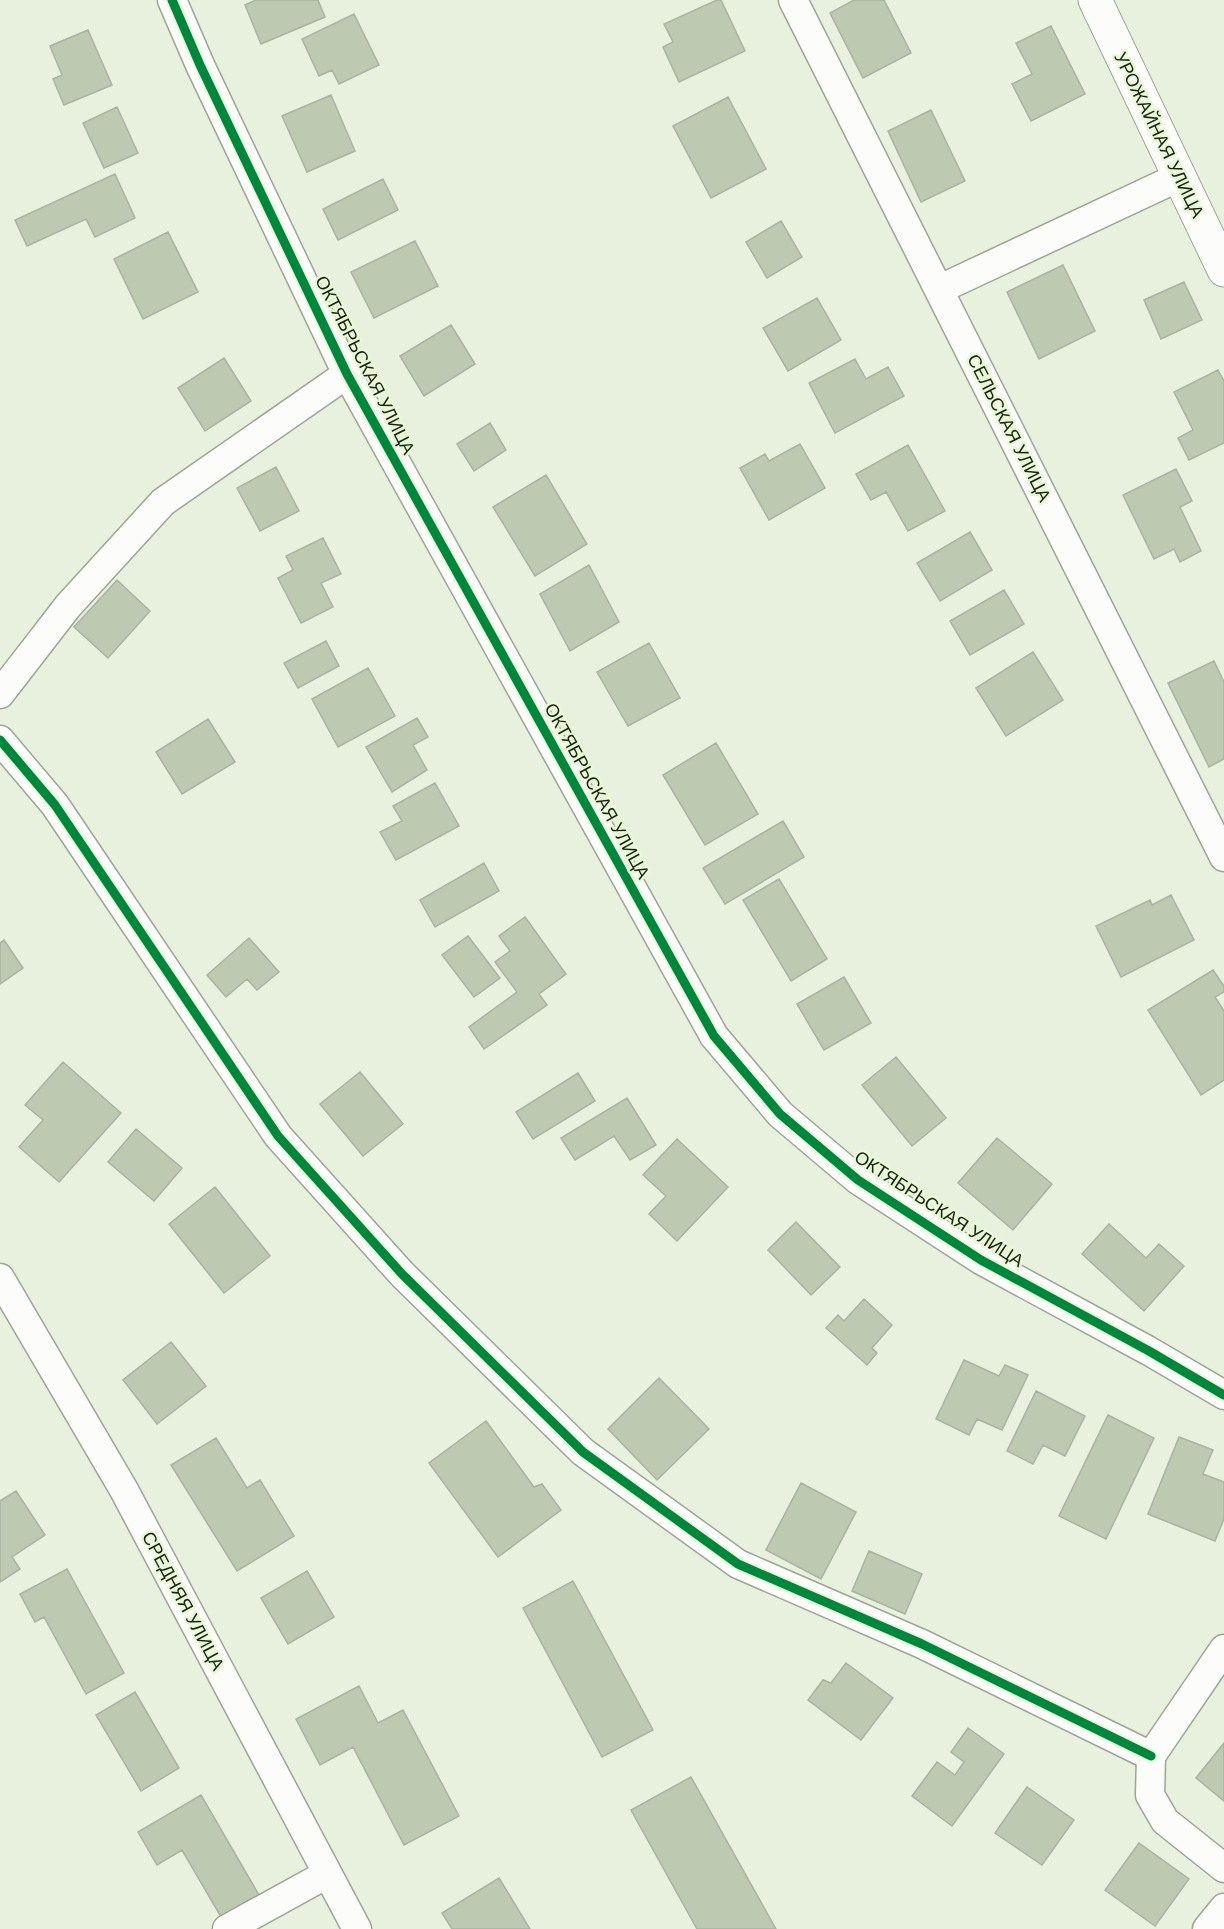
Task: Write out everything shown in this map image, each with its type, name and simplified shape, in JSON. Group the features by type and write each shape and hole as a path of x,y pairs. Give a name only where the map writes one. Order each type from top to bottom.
{"street":[{"name":"ОКТЯБРЬСКАЯ УЛИЦА","path":"172,0 200,65 347,374 714,1036 780,1114 858,1180 981,1260 1149,1351 1224,1395"},
{"name":"СЕЛЬСКАЯ УЛИЦА","path":"793,0 1224,857"},
{"name":"УРОЖАЙНАЯ УЛИЦА","path":"1095,0 1224,270"},
{"path":"940,290 1179,177"},
{"path":"0,694 68,606 163,502 347,374"},
{"path":"0,740 56,805 278,1136 402,1274 583,1452 738,1564 922,1644 1151,1756"},
{"name":"СРЕДНЯЯ УЛИЦА","path":"0,1278 124,1490 357,1929"},
{"path":"1224,1649 1151,1756 1150,1795 1165,1821 1224,1868"},
{"path":"227,1929 327,1874"},
{"path":"1207,1929 1224,1908"}],"building":[{"path":"256,0 318,0 325,17 261,44 245,5"},
{"path":"721,0 745,51 679,82 663,47 673,42 664,24"},
{"path":"854,0 884,0 911,53 863,78 830,13"},
{"path":"354,14 379,65 339,84 332,70 319,76 302,39"},
{"path":"1051,26 1085,94 1031,121 1012,84 1032,74 1016,43"},
{"path":"88,30 112,85 64,105 53,79 62,75 50,46"},
{"path":"331,95 355,151 307,172 282,116"},
{"path":"728,97 766,169 711,198 673,126"},
{"path":"117,107 138,153 104,168 83,123"},
{"path":"931,110 965,181 921,202 888,131"},
{"path":"115,174 135,218 95,237 86,219 27,246 15,220"},
{"path":"383,179 398,210 338,240 323,209"},
{"path":"781,221 802,257 767,278 746,242"},
{"path":"168,232 198,292 143,319 114,259"},
{"path":"415,241 438,286 374,318 351,272"},
{"path":"1063,265 1095,331 1039,359 1007,292"},
{"path":"1184,282 1202,320 1161,339 1144,300"},
{"path":"817,298 841,340 788,371 763,328"},
{"path":"451,325 475,364 424,396 400,356"},
{"path":"224,358 251,401 205,431 178,388"},
{"path":"855,359 866,379 888,367 904,396 835,433 809,383"},
{"path":"1218,370 1224,381 1224,443 1189,460 1178,438 1193,430 1174,392"},
{"path":"490,423 506,450 474,471 457,444"},
{"path":"800,444 825,488 769,520 740,468 765,454 769,461"},
{"path":"908,445 945,511 908,531 886,492 871,500 856,474"},
{"path":"276,467 299,511 260,531 237,488"},
{"path":"1176,469 1192,501 1180,507 1201,551 1180,562 1174,549 1154,559 1123,495"},
{"path":"546,475 587,544 535,576 493,507"},
{"path":"970,532 992,570 940,601 917,563"},
{"path":"323,538 341,574 321,583 333,607 301,623 278,578 293,570 286,556"},
{"path":"589,565 619,622 570,651 540,594"},
{"path":"117,580 150,611 108,658 74,627"},
{"path":"1004,590 1024,624 970,655 950,621"},
{"path":"326,641 339,666 298,688 284,663"},
{"path":"649,643 680,698 628,726 597,672"},
{"path":"1033,652 1063,700 1006,736 976,688"},
{"path":"1214,661 1224,682 1224,759 1209,767 1168,683"},
{"path":"368,668 395,716 338,747 312,699"},
{"path":"417,718 428,737 413,745 427,770 392,792 366,747"},
{"path":"208,719 235,762 182,794 156,752"},
{"path":"716,743 758,814 705,845 663,775"},
{"path":"435,783 459,826 396,860 380,832 402,821 393,806"},
{"path":"783,821 804,857 725,904 703,868"},
{"path":"484,863 499,891 435,927 420,900"},
{"path":"779,879 827,959 791,981 743,900"},
{"path":"1171,895 1194,940 1121,977 1096,926 1150,900 1152,905"},
{"path":"525,917 566,974 539,994 547,1005 484,1049 469,1027 517,992 495,962 510,951 499,936"},
{"path":"468,936 500,978 474,997 442,955"},
{"path":"249,938 279,972 257,990 247,979 226,997 207,975"},
{"path":"4,940 23,968 0,984 0,943"},
{"path":"1213,970 1224,986 1224,992 1215,997 1224,1011 1224,1080 1201,1095 1148,1010"},
{"path":"844,977 871,1023 824,1050 797,1004"},
{"path":"896,1057 946,1118 912,1146 862,1085"},
{"path":"63,1062 121,1113 59,1182 19,1147 43,1120 25,1105"},
{"path":"360,1072 403,1124 363,1156 320,1104"},
{"path":"578,1073 595,1101 533,1139 516,1112"},
{"path":"627,1098 656,1145 630,1160 614,1136 575,1160 561,1138"},
{"path":"136,1129 182,1168 154,1201 108,1162"},
{"path":"997,1138 1052,1184 1013,1230 958,1183"},
{"path":"677,1139 728,1187 677,1241 649,1214 666,1196 643,1175"},
{"path":"215,1187 270,1256 224,1293 169,1224"},
{"path":"796,1222 840,1267 811,1295 768,1250"},
{"path":"1109,1224 1146,1258 1159,1244 1184,1266 1144,1311 1082,1254"},
{"path":"864,1299 892,1325 872,1348 877,1353 867,1365 826,1328 838,1315 844,1321"},
{"path":"171,1342 206,1386 157,1424 123,1380"},
{"path":"964,1360 999,1376 1005,1365 1028,1375 1002,1430 977,1419 969,1435 936,1419"},
{"path":"659,1378 709,1429 657,1480 608,1429"},
{"path":"1036,1391 1085,1416 1065,1456 1043,1445 1033,1464 1007,1451"},
{"path":"1108,1415 1154,1438 1106,1539 1059,1516"},
{"path":"486,1421 534,1487 542,1484 561,1510 498,1557 429,1463"},
{"path":"1179,1437 1213,1450 1203,1474 1224,1482 1224,1519 1215,1541 1148,1514"},
{"path":"216,1438 247,1488 260,1480 294,1536 237,1571 171,1465"},
{"path":"801,1483 856,1512 821,1579 766,1550"},
{"path":"16,1491 45,1535 12,1557 20,1569 0,1582 0,1501"},
{"path":"869,1551 922,1574 905,1614 852,1591"},
{"path":"67,1569 124,1673 86,1694 44,1617 35,1622 20,1594"},
{"path":"307,1571 334,1617 288,1644 261,1598"},
{"path":"573,1581 653,1730 602,1757 523,1608"},
{"path":"846,1663 893,1698 861,1740 808,1700 823,1680 831,1683"},
{"path":"359,1686 378,1723 403,1710 459,1816 404,1845 353,1747 320,1765 296,1719"},
{"path":"135,1692 179,1768 141,1791 96,1715"},
{"path":"968,1728 1004,1754 952,1826 912,1796 937,1762 955,1775 964,1762 951,1752"},
{"path":"1224,1743 1224,1801 1196,1778"},
{"path":"691,1777 776,1929 697,1929 631,1810"},
{"path":"1027,1787 1074,1820 1042,1865 995,1833"},
{"path":"201,1795 259,1895 221,1917 182,1850 157,1865 138,1832"},
{"path":"1139,1843 1189,1879 1155,1926 1105,1890"},
{"path":"499,1878 530,1929 452,1929 442,1913"}],"cycle path":[{"path":"172,0 200,65 347,374 714,1036 780,1114 858,1180 981,1260 1149,1351 1224,1395"},
{"path":"0,740 55,805 278,1136 402,1274 583,1452 738,1564 922,1644 1151,1756"}]}
